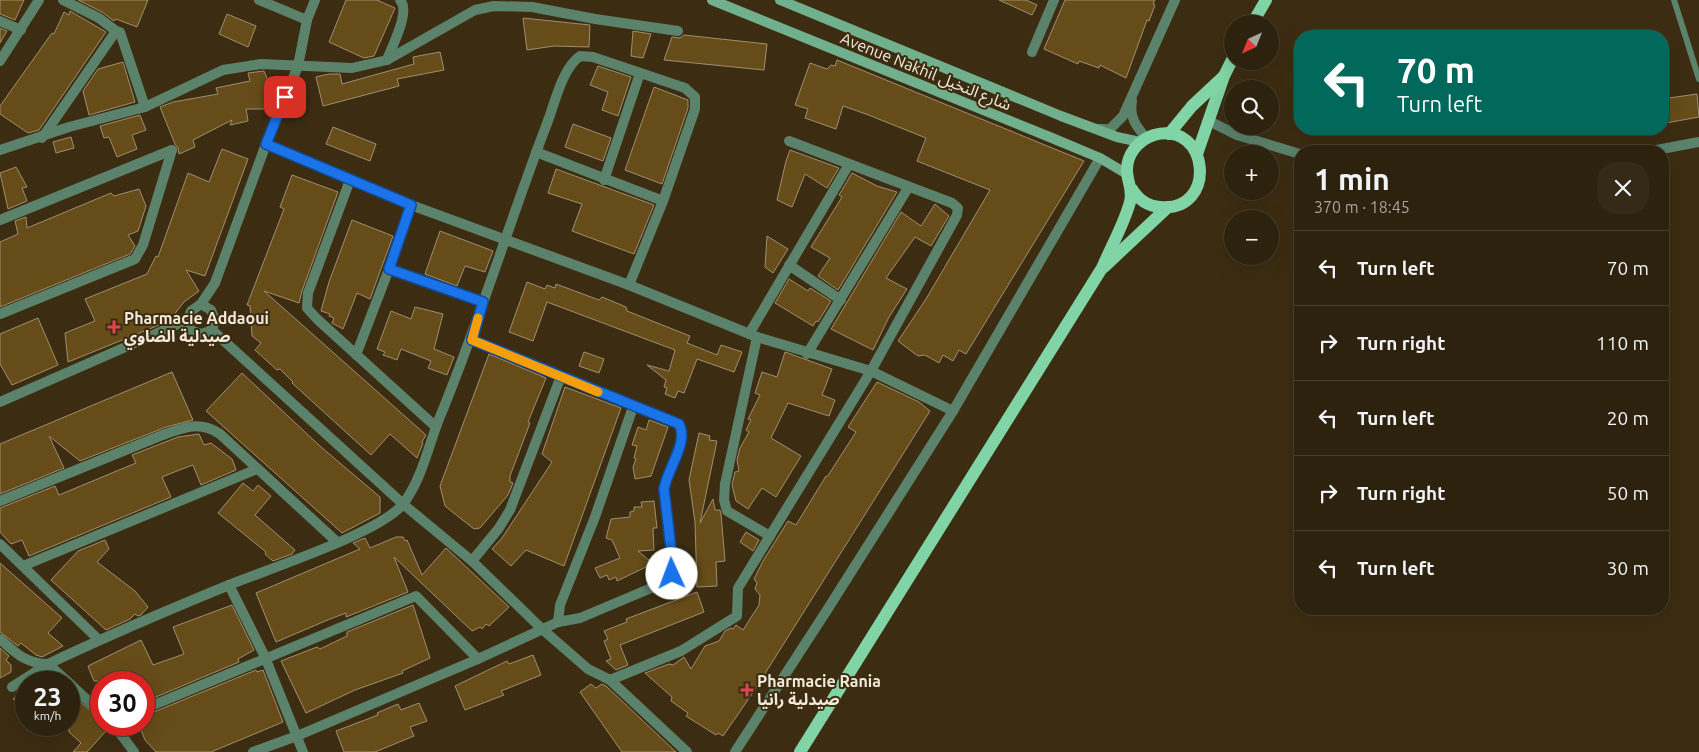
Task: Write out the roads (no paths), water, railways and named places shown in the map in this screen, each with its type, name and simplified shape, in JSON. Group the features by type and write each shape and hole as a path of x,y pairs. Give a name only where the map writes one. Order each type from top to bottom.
{"main road":[{"path":"1257,15 1266,0"},
{"path":"1197,154 1227,70"},
{"path":"1170,134 1192,106 1224,76"},
{"path":"1102,268 1168,207 1187,200 1196,188 1201,169 1197,154 1188,142 1170,134 1157,134 1143,140 1130,156 1127,174 1132,189 1147,204 1168,207"},
{"path":"800,752 1102,268 1129,203 1132,189"}],"street":[{"path":"0,60 39,0"},
{"path":"63,0 99,18 120,32 145,107"},
{"path":"259,0 307,20"},
{"path":"0,402 187,321 191,311 201,306 214,283 266,144 298,66 307,20 315,0"},
{"name":"Avenue Nakhil شارع النخيل","path":"712,0 1100,158 1127,174"},
{"name":"Avenue Nakhil شارع النخيل","path":"780,0 1095,129 1143,140"},
{"path":"1032,52 1053,0"},
{"path":"1095,129 1110,129 1123,116 1175,0"},
{"path":"387,60 403,15 402,1"},
{"path":"0,150 42,138 69,127 145,107 223,70 261,64 352,68 387,60 475,10 494,6 532,7 595,19 678,31"},
{"path":"0,21 21,30"},
{"path":"42,138 116,30"},
{"path":"12,687 48,664 99,640 337,542 389,517 403,504 420,473 436,427 472,340 483,302 536,152 568,69 580,56 593,57 686,88 695,97 696,103 663,201 629,285"},
{"path":"604,180 640,73"},
{"path":"1134,92 1131,115 1143,140"},
{"path":"1209,121 1238,135 1294,152"},
{"path":"610,680 681,651 737,616 738,588 871,371 957,215 958,208 952,203 848,166 788,142"},
{"path":"1669,148 1699,142"},
{"path":"266,144 411,205 629,285 753,336 807,354 871,371 953,410"},
{"path":"0,220 172,150 143,245 135,259 0,314"},
{"path":"536,152 604,180 663,201"},
{"path":"734,752 829,607 953,410 1100,158"},
{"path":"770,536 728,511 724,500 725,484 753,336 789,265 848,166"},
{"path":"350,180 306,301 312,314 436,427"},
{"path":"807,354 908,188"},
{"path":"356,355 411,205"},
{"path":"789,265 841,300"},
{"path":"389,269 483,302"},
{"path":"184,322 192,331 198,334 205,334 212,330 215,324 215,316 202,304"},
{"path":"212,330 403,504 472,561 542,629 588,669 610,680 687,752"},
{"path":"253,752 297,736 478,659 558,622 580,618 660,587 668,582 673,566 664,489 666,477 683,434 679,424 633,407 472,340"},
{"path":"472,561 499,528 510,510 561,376"},
{"path":"558,622 560,605 595,517 633,407"},
{"path":"0,501 160,436 196,425 205,426 220,434 337,542"},
{"path":"23,566 257,469"},
{"path":"0,544 99,640"},
{"path":"229,585 265,658 303,752"},
{"path":"155,704 416,596 478,659"},
{"path":"0,639 23,658 34,664 48,664 55,671"},
{"path":"80,694 90,703"},
{"path":"122,736 134,752"}],"lane":[{"path":"1674,0 1699,79"}],"place":[{"name":"Pharmacie Addaoui صيدلية الضاوي","path":"114,327"},
{"name":"Pharmacie Rania صيدلية رانيا","path":"747,690"}]}
